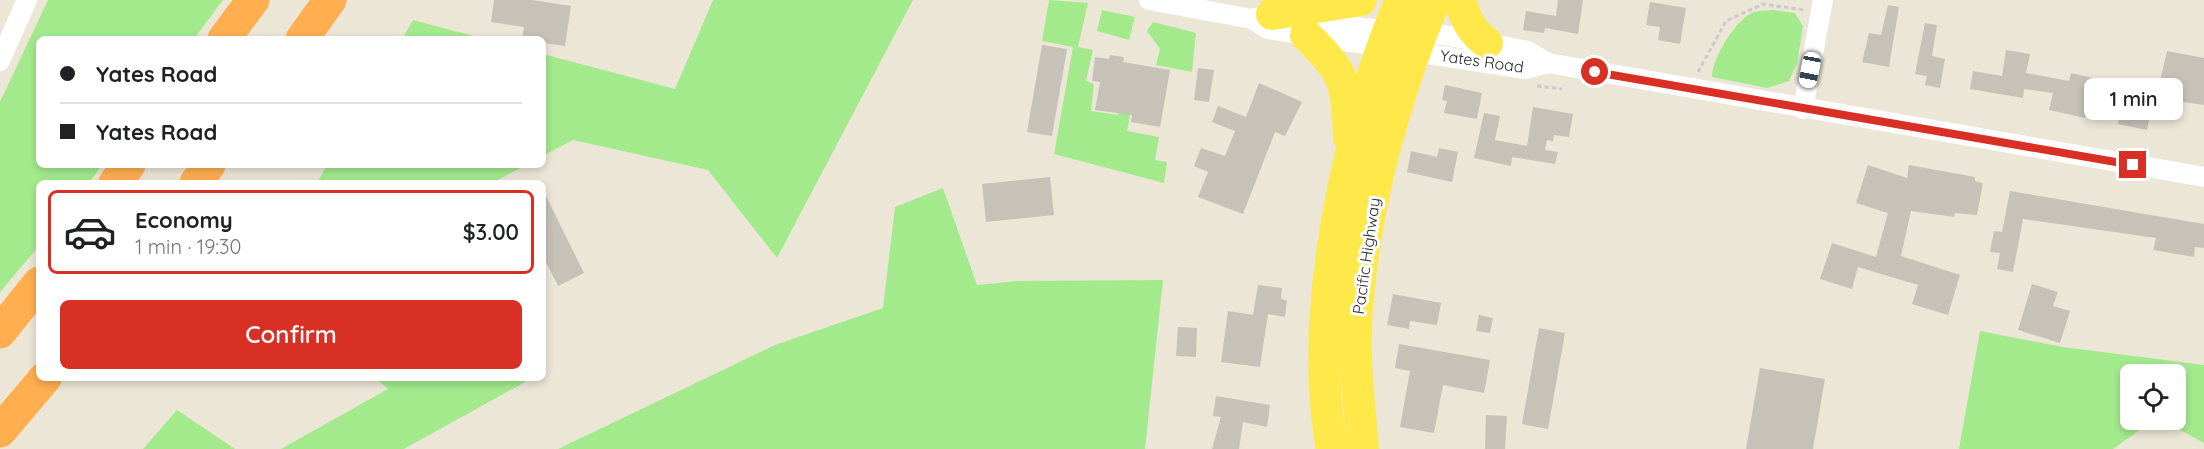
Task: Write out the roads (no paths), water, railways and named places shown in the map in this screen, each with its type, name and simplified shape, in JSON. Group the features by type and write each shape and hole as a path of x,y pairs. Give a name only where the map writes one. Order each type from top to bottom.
{"highway":[{"path":"226,36 253,0"},
{"path":"304,36 330,0"},
{"path":"117,180 127,168"},
{"path":"0,332 36,287"},
{"path":"0,431 42,381"}],"main road":[{"path":"1262,16 1362,0"},
{"name":"Pacific Highway","path":"1332,449 1326,409 1326,324 1334,236 1350,159 1386,39 1401,0"},
{"name":"Pacific Highway","path":"1364,449 1356,378 1357,309 1368,221 1418,43 1435,0"},
{"path":"1460,0 1465,17 1476,34 1487,43"},
{"path":"1306,35 1340,72 1347,94 1350,159"}],"street":[{"path":"0,62 27,0"},
{"path":"1149,0 1262,16 1418,43"},
{"path":"1803,109 1822,6"},
{"path":"1262,16 1268,29 1306,35 1386,39"},
{"name":"Yates Road","path":"1418,43 1444,35 1528,51 1548,63 2204,177"},
{"name":"Yates Road","path":"1418,43 1525,69 1548,63"}]}
